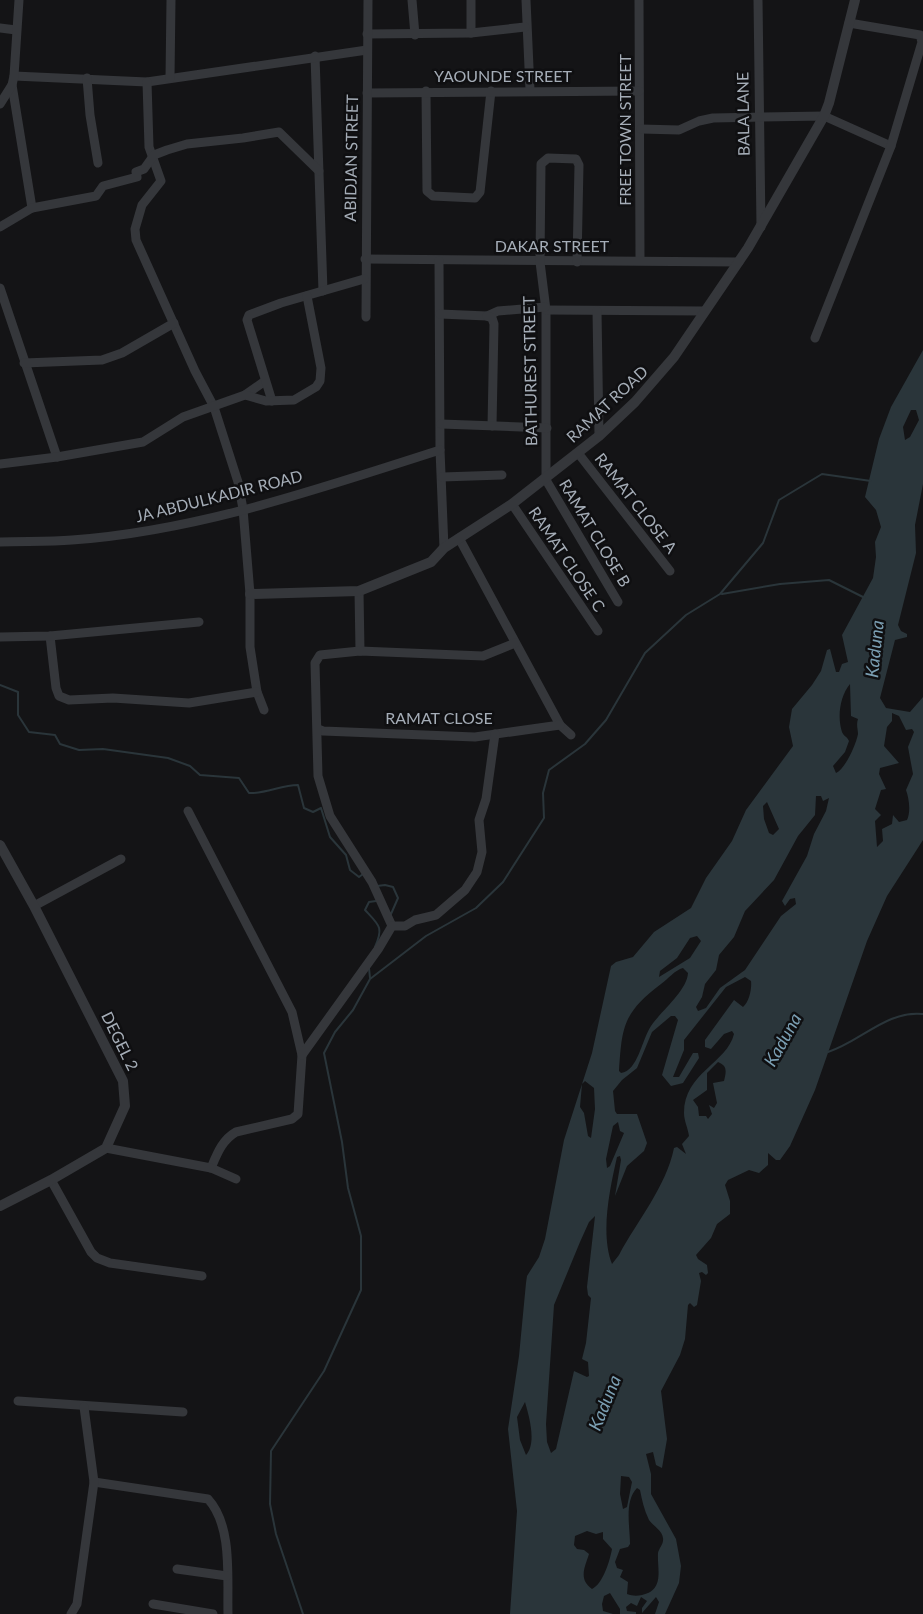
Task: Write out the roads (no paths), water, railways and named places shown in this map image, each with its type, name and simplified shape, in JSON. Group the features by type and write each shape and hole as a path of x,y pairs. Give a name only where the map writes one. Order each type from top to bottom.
{"street":[{"path":"0,104 12,85 14,76 19,0"},
{"path":"170,78 171,0"},
{"name":"ABIDJAN STREET","path":"366,317 364,279 368,0"},
{"path":"412,0 415,35"},
{"path":"471,0 471,33"},
{"path":"526,0 525,27 530,90"},
{"name":"FREE TOWN STREET","path":"639,0 641,129 640,260"},
{"name":"BALA LANE","path":"758,0 760,227"},
{"name":"RAMAT ROAD","path":"250,594 359,591 432,562 444,548 546,480 599,436 635,402 661,374 739,262 824,116 855,0"},
{"path":"815,338 891,146 922,38 920,35 849,22"},
{"path":"367,34 471,33 525,27"},
{"path":"0,28 16,30"},
{"path":"14,76 147,82 315,56 367,50"},
{"path":"315,56 323,291"},
{"path":"87,78 90,115 98,163"},
{"path":"147,82 147,136 151,159 161,181 142,205 135,229 136,240 195,371 214,407 238,482 243,509 250,594 250,647 257,692 264,710"},
{"path":"12,85 32,208"},
{"path":"426,91 427,191 433,196 478,197 491,90"},
{"name":"YAOUNDE STREET","path":"367,93 491,90 639,91"},
{"path":"641,129 679,130 699,121 713,118 824,116 891,146"},
{"path":"0,227 32,208 96,196 103,186 137,177 136,172 144,169 154,155 187,144 279,132 319,171"},
{"name":"BATHUREST STREET","path":"546,480 546,309 540,262 541,164 548,158 576,159 580,165 577,262"},
{"name":"DAKAR STREET","path":"365,259 540,262 640,260 739,262"},
{"path":"439,261 440,450 444,548"},
{"path":"272,401 247,320 249,315 364,279"},
{"path":"0,288 57,457"},
{"path":"245,395 272,401 294,400 316,387 320,381 321,368 307,296"},
{"path":"487,316 498,311 546,309 704,311"},
{"path":"597,311 599,436"},
{"path":"440,314 487,316 492,318 494,324 492,426"},
{"path":"24,363 102,360 122,353 174,323"},
{"path":"0,464 57,457 143,442 184,417 245,395 265,382"},
{"path":"441,424 547,428"},
{"name":"JA ABDULKADIR ROAD","path":"0,542 71,541 179,525 243,509 440,450"},
{"name":"RAMAT CLOSE A","path":"578,453 670,571"},
{"path":"442,477 502,475"},
{"name":"RAMAT CLOSE B","path":"546,480 618,602"},
{"name":"RAMAT CLOSE C","path":"512,504 598,630"},
{"path":"459,538 560,725 571,735"},
{"path":"359,591 360,652"},
{"path":"0,637 50,636 199,622"},
{"path":"50,636 56,688 59,696 69,700 113,698 189,702 257,692"},
{"path":"392,926 372,882 330,816 318,776 316,658 320,655 360,652 483,656 515,643"},
{"name":"RAMAT CLOSE","path":"318,729 323,731 475,737 560,725"},
{"path":"392,926 405,926 415,920 436,915 465,890 477,872 482,852 479,820 486,799 495,734"},
{"path":"188,811 292,1012 302,1055 298,1114 292,1119 236,1132 229,1136 225,1139 210,1168"},
{"name":"DEGEL 2","path":"0,845 34,906 123,1081 125,1106 106,1148"},
{"path":"34,906 121,859"},
{"path":"302,1055 379,948 392,926"},
{"path":"0,1206 51,1180 106,1148 210,1168 236,1179"},
{"path":"51,1180 91,1252 97,1258 110,1263 202,1276"},
{"path":"18,1401 84,1407 183,1412"},
{"path":"71,1614 77,1604 94,1482 84,1407"},
{"path":"94,1482 208,1499 220,1516 225,1537 228,1614"},
{"path":"177,1569 227,1576"},
{"path":"153,1604 213,1614"}],"water":[{"name":"Kaduna","path":"923,350 923,484 915,525 916,553 898,625 901,631 907,634 907,637 895,640 880,698 886,708 910,712 923,697 923,840 887,896 867,941 815,1090 790,1146 780,1160 776,1160 768,1153 768,1165 759,1173 749,1170 728,1180 725,1185 730,1201 730,1214 717,1224 711,1238 696,1255 698,1259 707,1265 708,1273 706,1275 702,1272 699,1273 701,1281 697,1305 694,1307 690,1303 688,1305 685,1339 680,1355 661,1391 667,1439 662,1468 656,1465 653,1452 646,1454 651,1474 651,1494 676,1539 681,1566 679,1583 665,1614 655,1614 659,1602 656,1597 642,1613 642,1608 647,1601 641,1597 637,1606 631,1603 626,1607 627,1611 636,1612 636,1614 620,1614 620,1609 610,1593 604,1596 603,1611 613,1614 510,1614 517,1511 508,1429 519,1356 527,1276 539,1257 545,1239 564,1140 582,1084 592,1053 611,966 616,962 633,957 654,932 691,908 706,878 732,841 746,810 793,746 789,727 792,709 821,671 827,650 830,649 836,672 839,672 842,664 848,662 842,635 873,578 876,557 875,542 881,527 876,510 865,497 879,439 891,407","holes":["911,410 916,410 919,420 910,437 905,440 903,427","850,684 851,716 858,719 858,734 850,756 843,767 836,773 833,766 845,752 849,741 843,734 840,726 840,713 844,694","892,713 899,716 906,730 912,729 914,732 908,747 913,774 906,790 909,801 907,820 899,822 893,815 892,824 882,829 883,841 877,847 875,821 881,815 875,809 881,790 886,789 879,774 880,768 899,763 884,746 887,727 892,721","816,796 821,796 823,801 829,798 826,811 814,834 807,856 782,901 785,906 790,899 795,898 796,904 781,916 745,970 720,988 706,1008 698,1011 696,1007 702,997 705,984 716,970 719,955 734,937 745,911 774,880 798,836 815,815","767,802 779,829 773,835 769,833 764,819 763,806","697,936 701,941 690,958 659,977 660,971 677,958 690,938","683,968 688,973 683,987 651,1026 632,1067 621,1073 619,1071 621,1042 627,1021 632,1012 648,994","745,977 751,981 750,995 745,1005 743,1007 734,1000 705,1040 705,1047 711,1049 724,1034 732,1031 734,1034 730,1044 723,1053 698,1078 686,1099 684,1116 689,1136 682,1144 686,1154 677,1147 674,1148 665,1176 658,1190 612,1264 608,1252 606,1225 609,1196 617,1157 620,1156 621,1160 615,1196 627,1166 644,1151 647,1143 637,1114 617,1114 615,1111 613,1091 622,1080 637,1068 652,1032 671,1016 675,1016 678,1020 662,1075 671,1086 683,1083 699,1058 698,1053 693,1053 679,1077 673,1077 684,1050 684,1040 726,987","718,1062 725,1067 726,1072 724,1081 713,1083 717,1103 714,1108 709,1105 712,1114 708,1119 706,1116 699,1116 698,1107 693,1100 707,1090 707,1073","585,1081 594,1088 595,1109 591,1138 588,1136 584,1113 580,1107 582,1084","618,1122 620,1131 624,1133 610,1166 607,1168 606,1159 613,1126","595,1216 587,1287 588,1295 591,1298 586,1343 582,1359 588,1362 589,1376 587,1377 574,1371 556,1449 551,1453 547,1442 546,1424 554,1305 589,1222","525,1402 532,1437 526,1455 520,1440 517,1417","621,1476 629,1477 632,1482 627,1507 623,1509 620,1494","637,1488 640,1490 644,1509 649,1520 659,1530 663,1538 658,1553 659,1572 657,1584 654,1589 638,1596 627,1594 628,1582 620,1577 623,1570 617,1568 615,1562 620,1549 628,1547 630,1544 630,1500","587,1531 596,1534 603,1532 603,1539 612,1549 603,1577 592,1589 584,1577 584,1568 589,1554 584,1550 577,1549 574,1545 575,1536"]}],"waterway":[{"path":"303,1614 276,1534 270,1504 271,1451 324,1371 361,1290 361,1236 348,1188 342,1142 324,1053 335,1032 353,1010 370,979 426,936 476,908 503,882 544,818 543,793 549,770 585,744 606,720 645,653 686,615 720,594 763,543 779,500 822,474 871,481"},
{"path":"722,594 780,584 829,580 865,598"},
{"path":"0,685 18,692 18,715 29,732 55,735 60,744 79,750 103,749 168,758 190,766 200,775 239,778 249,793 298,785 304,808 313,812 321,808 330,837 346,855 350,870 359,877 363,874"},
{"path":"377,886 393,887 398,898 391,914 389,913"},
{"path":"375,947 378,940 379,927 365,910 369,902 376,901"},
{"path":"369,968 370,978"},
{"path":"828,1052 897,1017 923,1014"}]}
